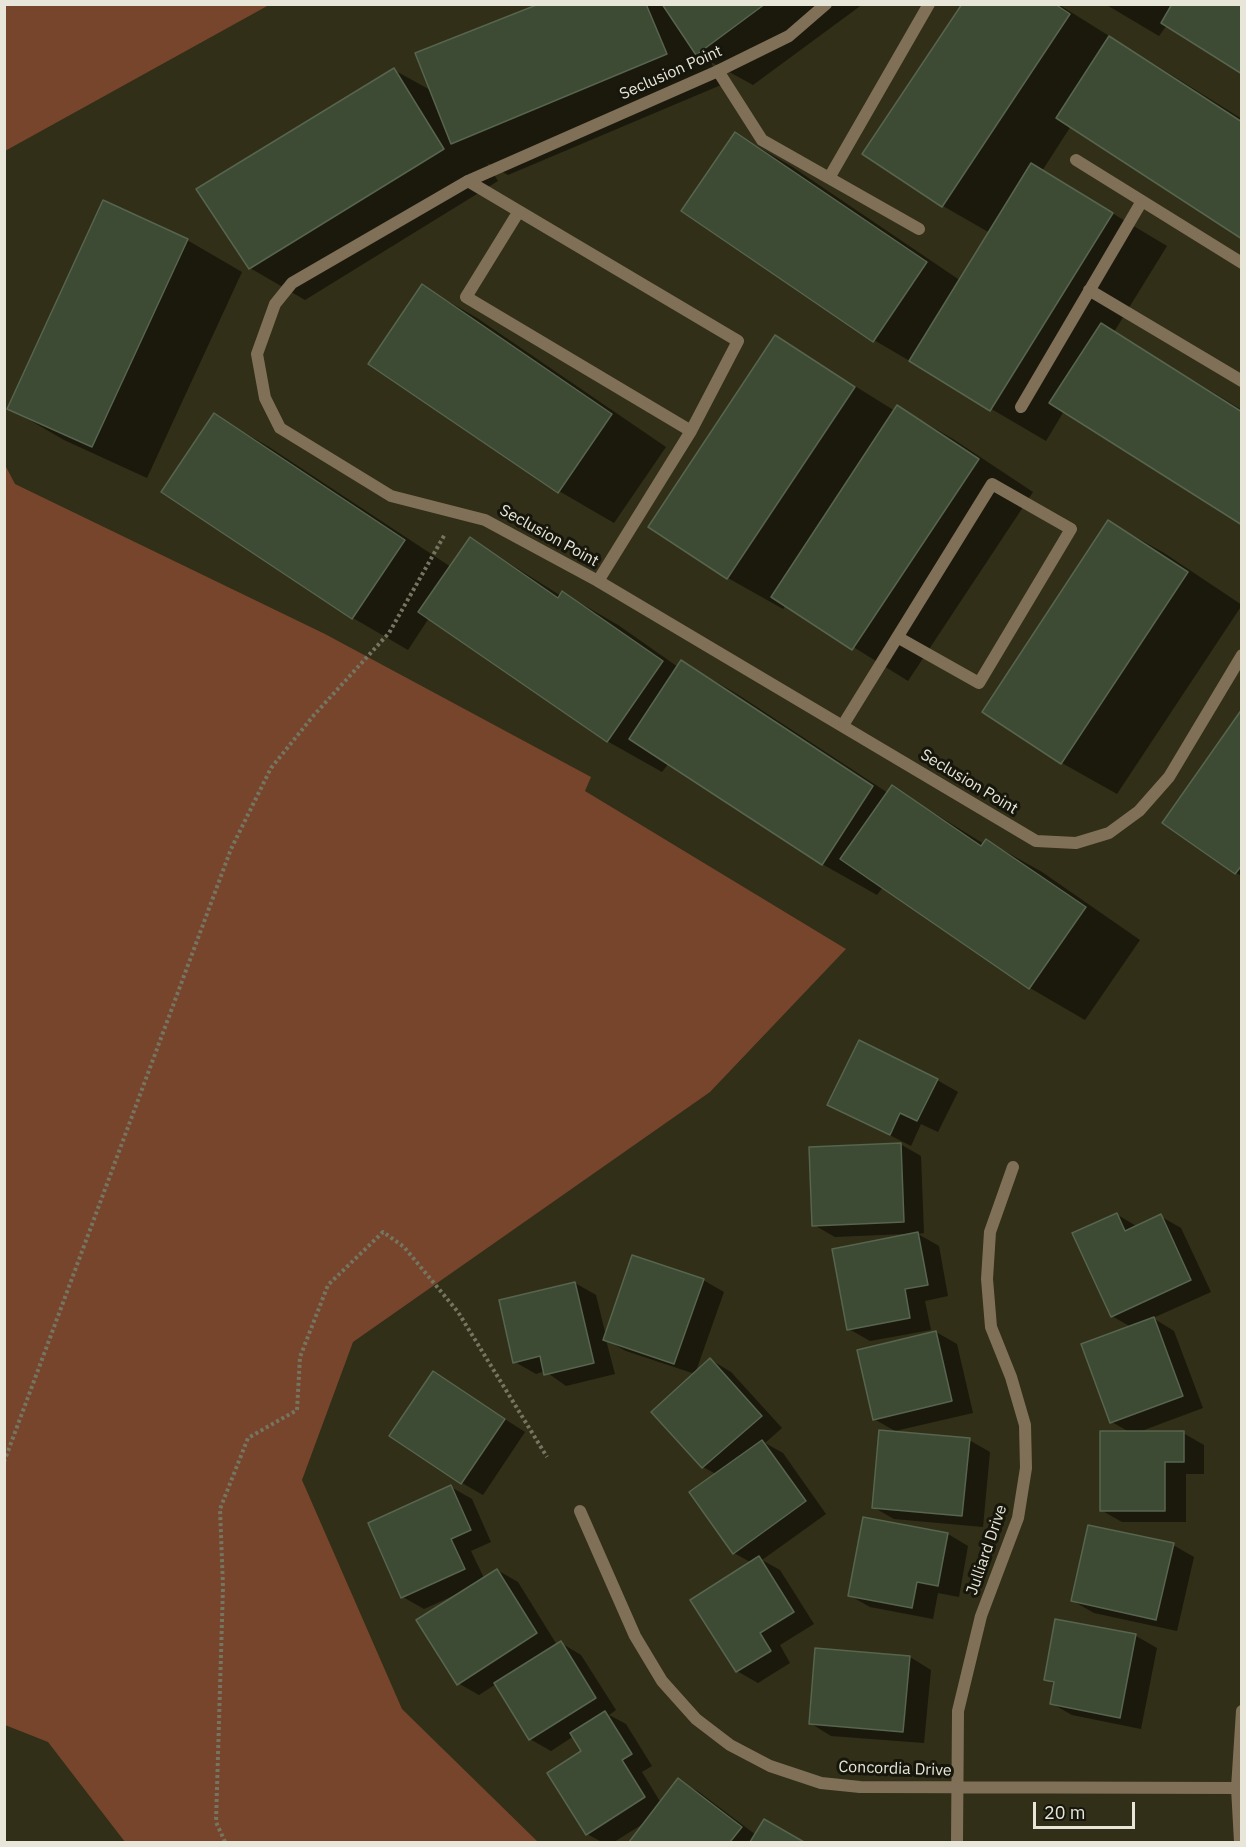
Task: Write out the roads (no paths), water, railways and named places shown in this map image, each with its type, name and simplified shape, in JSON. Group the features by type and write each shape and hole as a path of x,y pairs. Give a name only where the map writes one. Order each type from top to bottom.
{"street":[{"name":"Seclusion Point","path":"826,4 789,36 718,71 468,181 292,284 275,304 258,354 265,398 280,428 391,496 485,520 598,582 1036,841 1076,843 1109,833 1139,812 1170,777 1242,655"},
{"path":"829,178 929,4"},
{"path":"718,71 762,140 919,229"},
{"path":"1076,160 1242,263"},
{"path":"468,181 738,341 691,431 598,582"},
{"path":"1021,407 1142,201"},
{"path":"519,211 466,297 691,431"},
{"path":"1089,290 1242,381"},
{"path":"843,725 899,638 992,484 1071,529 979,683 899,638"},
{"name":"Julliard Drive","path":"957,1842 958,1711 981,1616 1018,1518 1026,1468 1025,1425 1011,1377 991,1327 987,1279 990,1232 1013,1167"},
{"name":"Concordia Drive","path":"580,1511 635,1636 662,1681 696,1719 730,1744 770,1766 821,1782 860,1787 1239,1788"},
{"path":"1240,1842 1239,1788 1242,1711"}]}
